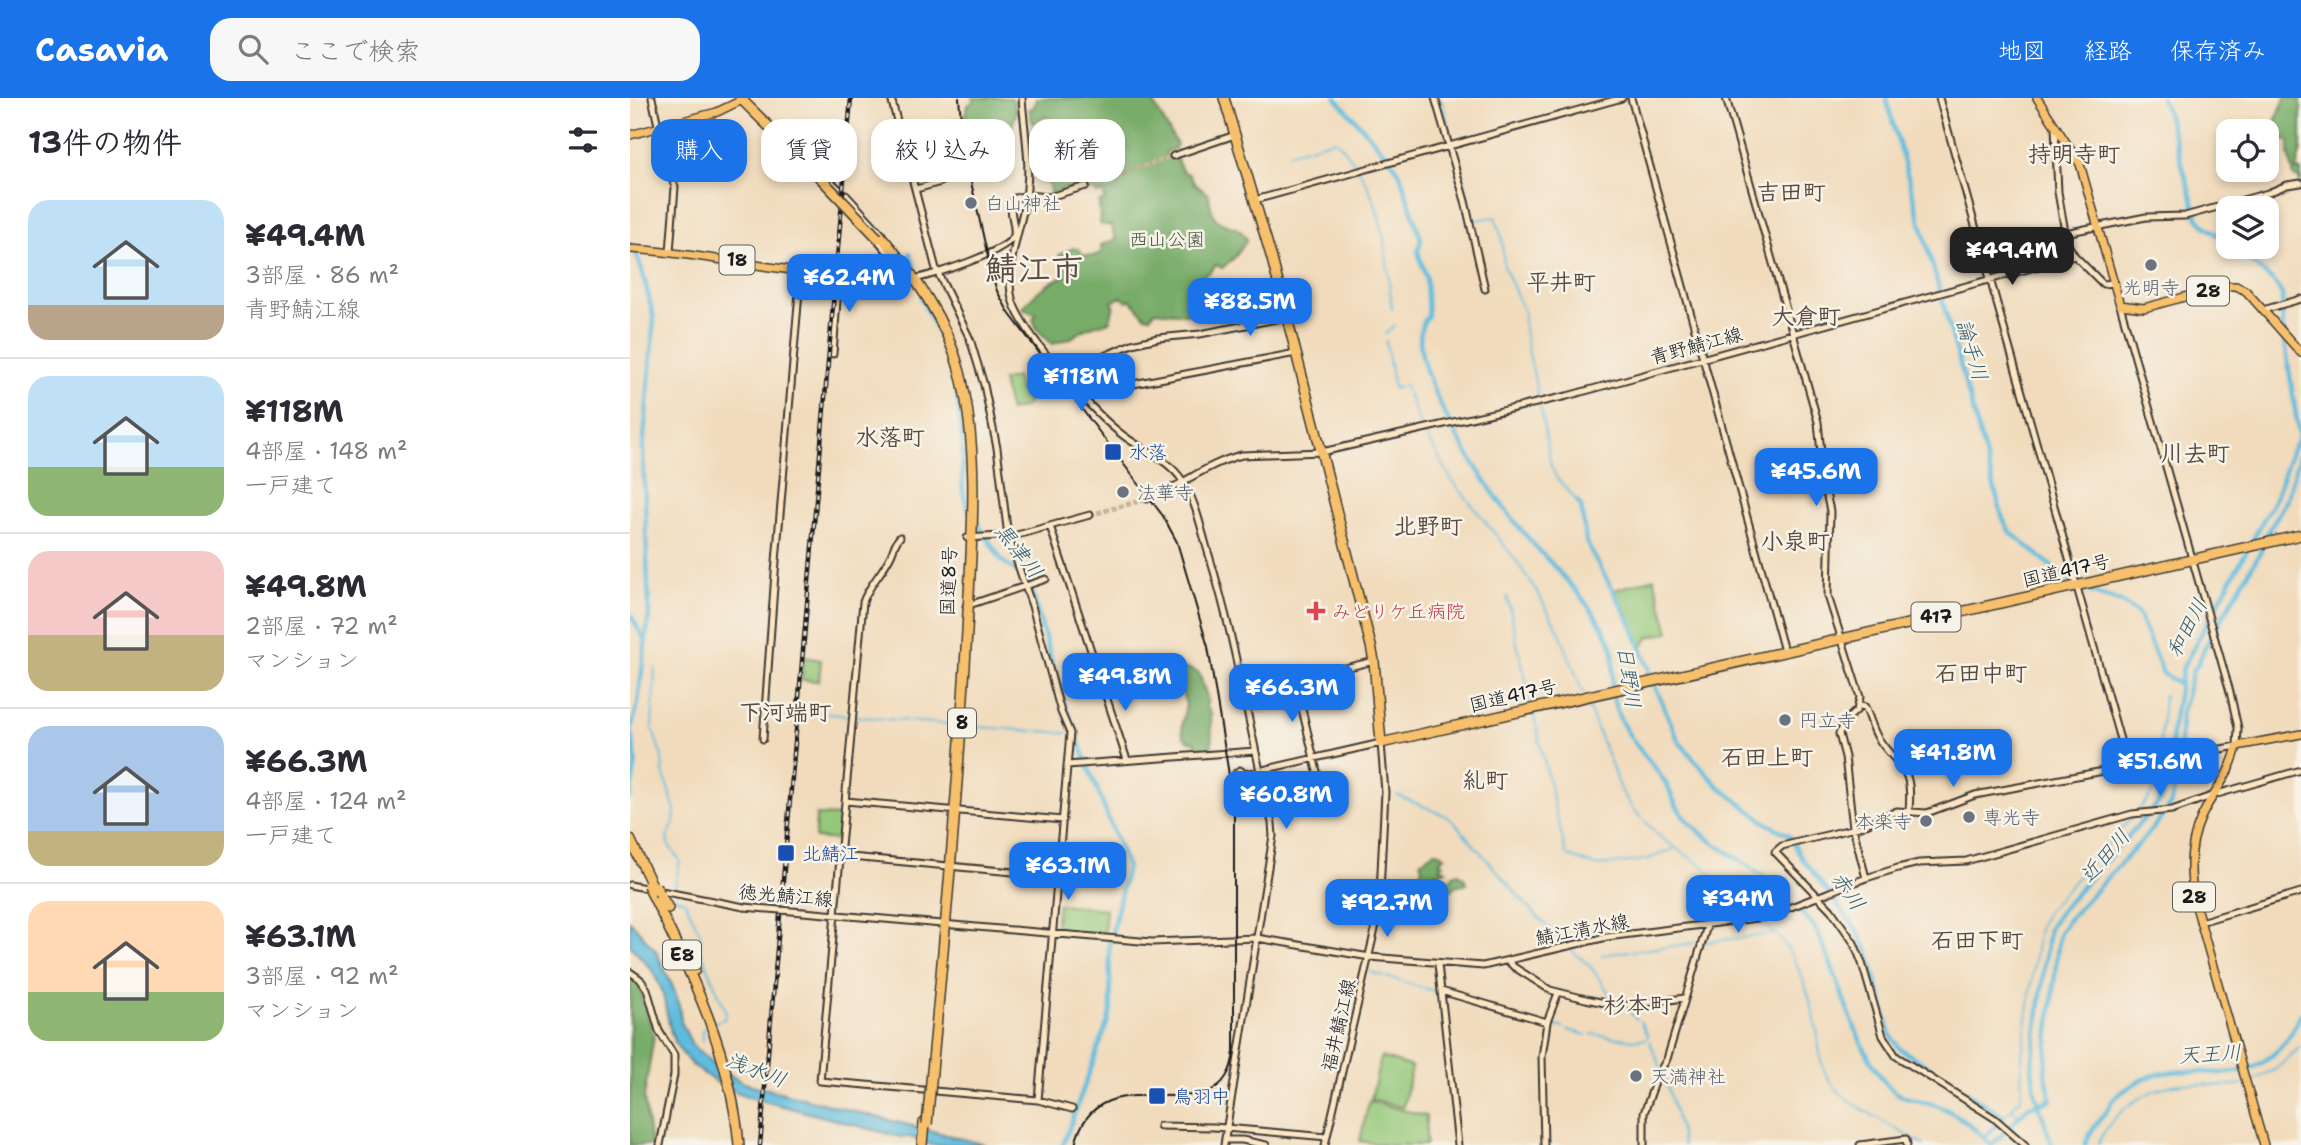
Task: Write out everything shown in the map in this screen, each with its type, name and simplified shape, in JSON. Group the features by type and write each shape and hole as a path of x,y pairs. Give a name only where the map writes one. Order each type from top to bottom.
{"highway":[{"path":"1224,98 1287,317 1374,661 1381,743"},
{"name":"国道8号","path":"743,99 764,119"},
{"name":"国道8号","path":"826,182 903,265 936,319 956,372 967,429 973,538 924,1145"},
{"name":"国道417号","path":"1381,743 2301,535"},
{"name":"E8","path":"631,847 713,1023 735,1100 741,1145"},
{"path":"652,889 653,904"},
{"path":"652,889 667,908"},
{"path":"674,948 707,1008"},
{"path":"688,948 707,1008"}],"main road":[{"path":"2036,98 2080,164 2120,305"},
{"path":"689,119 717,112 743,99"},
{"path":"630,134 651,129"},
{"name":"18","path":"630,249 736,260 801,273 832,275"},
{"path":"841,275 913,279"},
{"name":"28","path":"2120,305 2144,308 2231,285 2246,291 2301,353"},
{"path":"2237,746 2301,734"},
{"name":"28","path":"2237,746 2231,767 2199,822 2190,858 2192,886 2200,922 2264,1145"}],"street":[{"path":"652,98 656,119"},
{"path":"891,98 937,272 970,339 984,385 995,436 1008,536 1022,578 1028,585 1061,712 1070,733 1038,1100"},
{"path":"1021,98 1028,163 1026,195 1012,267 1012,300 1025,326 1063,374 1105,420 1122,435 1167,464 1183,482 1195,507 1213,569 1273,831 1225,1142 1250,1141 1266,1145"},
{"path":"1435,98 1485,289"},
{"path":"1255,200 1622,98"},
{"path":"1631,98 1784,651"},
{"path":"1726,98 1818,422 1824,484 1830,511 1828,596 1860,697 1860,706 1854,715 1843,723 1839,733 1845,757 1853,828 1866,877"},
{"path":"1939,98 2128,768"},
{"path":"2055,127 2059,192 2068,247 2103,284 2115,283"},
{"path":"1173,156 1236,135"},
{"path":"670,253 674,182"},
{"path":"827,182 836,189"},
{"path":"916,189 941,182"},
{"path":"2064,233 2154,216 2195,213 2301,183"},
{"path":"913,279 968,262 1011,241 1014,231 1011,202 1015,198 1026,195 1049,197 1086,186"},
{"path":"846,195 906,262 903,265 847,205 857,212"},
{"name":"青野鯖江線","path":"1147,499 1168,492 1215,463 1242,455 1322,452 1480,417 1704,360 2075,256"},
{"path":"833,354 839,272 852,273"},
{"path":"763,739 801,273"},
{"path":"2263,310 2301,299"},
{"path":"2025,1145 2003,1125 1905,1062 1891,1050 1883,1036 1854,943 1841,922 1775,852 1782,846 1853,828 1889,813 1927,813 1975,795 2237,746 2235,711 2215,635 2120,305"},
{"path":"1063,374 1132,344 1287,317"},
{"path":"1128,385 1296,354"},
{"path":"973,538 1008,536 1090,515"},
{"path":"1050,526 1127,760"},
{"path":"900,537 863,602 820,1081 1038,1100 1072,1109"},
{"path":"966,606 1046,579"},
{"path":"1242,693 1374,661"},
{"path":"1295,680 1321,788"},
{"path":"1860,706 1867,710 1880,741 1905,772 1910,786 1909,811"},
{"path":"1245,774 1381,743"},
{"name":"福井鯖江線","path":"1325,1145 1370,957 1380,895 1385,792 1381,743"},
{"path":"1067,765 1255,751"},
{"name":"鯖江清水線","path":"943,924 1159,943 1257,938 1370,957 1483,966 1607,937 1707,926 1772,915 1866,877 1919,863 1966,861 2141,812 2170,811 2214,795 2301,770"},
{"path":"845,801 1063,820"},
{"path":"841,856 1058,876"},
{"name":"徳光鯖江線","path":"630,885 727,905 943,924"},
{"path":"2200,922 2301,892"},
{"path":"1644,1145 1642,1124 1646,1104 1667,1059 1707,926"},
{"path":"1508,961 1558,993 1619,1006 1685,998"},
{"path":"1438,964 1458,1145"},
{"path":"630,972 640,979 647,989 659,1031 674,1055 674,1075 660,1145"},
{"path":"1441,991 1547,1022"},
{"path":"1544,1145 1542,1056 1547,1022 1558,993"},
{"path":"1160,1126 1227,1128 1327,1137"},
{"path":"1860,1145 1906,1139 1907,1145"}],"green space":[{"path":"972,98 1012,98 1017,111 1014,119 964,119 968,105 974,101"},
{"name":"西山公園","path":"1036,98 1148,98 1153,102 1177,145 1166,152 1166,157 1176,158 1183,172 1189,174 1194,183 1209,195 1211,208 1219,222 1236,228 1247,240 1235,257 1222,268 1216,265 1203,275 1202,285 1192,294 1192,312 1186,314 1155,311 1150,317 1145,316 1130,299 1127,301 1121,297 1112,302 1114,305 1110,321 1052,344 1037,329 1033,319 1036,314 1022,309 1041,290 1064,276 1059,255 1073,248 1080,250 1082,255 1093,256 1101,253 1101,245 1116,239 1111,226 1100,224 1099,202 1105,200 1103,192 1097,194 1094,190 1086,189 1082,182 1125,182 1125,119 1050,119 1045,116 1032,119 1029,109 1033,108"},
{"path":"2285,98 2301,98 2301,149 2296,170 2301,171 2301,182 2300,178 2294,177 2289,140 2279,140 2279,119 2276,119"},
{"name":"西山公園","path":"1074,182 1074,186 1050,194 1049,183 1043,183"},
{"path":"1016,377 1020,392 1029,402 1025,407 1010,411 1002,381"},
{"path":"1654,578 1669,632 1649,637 1641,648 1632,623 1614,590"},
{"path":"804,657 821,660 819,681 802,680"},
{"path":"1187,668 1199,673 1208,700 1206,706 1211,713 1212,750 1199,751 1195,742 1183,736 1182,723 1186,705 1178,679 1182,670"},
{"path":"1273,694 1277,699 1296,695 1299,703 1248,714 1246,705 1250,704 1249,700 1267,698"},
{"path":"816,815 840,816 838,840 815,838"},
{"path":"1435,851 1445,856 1440,863 1444,864 1440,867 1446,870 1419,877 1422,868 1420,862"},
{"path":"1459,873 1466,884 1455,886 1441,897 1428,881 1442,875 1451,880 1453,875"},
{"path":"1058,904 1106,909 1104,934 1055,932"},
{"path":"630,978 637,981 654,1036 644,1097 651,1145 630,1145"},
{"path":"1381,1057 1412,1067 1403,1107 1371,1099"},
{"path":"1369,1101 1426,1116 1426,1145 1387,1145 1360,1141"}],"water":[{"path":"630,921 656,951 675,992 681,1022 692,1045 720,1069 744,1083 986,1145 932,1145 910,1137 900,1137 745,1096 714,1081 692,1065 678,1048 671,1033 662,990 652,970 630,945"}],"waterway":[{"name":"日野川","path":"1336,98 1392,161 1400,174 1421,239 1418,251 1426,278 1428,316 1420,333 1423,358 1432,387 1465,449 1499,501 1589,607 1610,641 1613,698 1628,733 1665,782 1687,820 1706,837 1758,873 1813,925 1854,1027 1873,1065 1890,1088 1902,1096 1951,1112 1973,1127 1991,1145"},
{"path":"1441,98 1474,220 1495,217 1502,238 1504,266 1524,312 1524,330 1539,400"},
{"name":"論手川","path":"1886,98 2003,519 2010,532 2072,583"},
{"path":"2161,98 2197,216 2216,234"},
{"path":"1288,153 1334,140 1354,162 1366,181 1380,221 1392,309"},
{"path":"630,244 643,273 654,319 643,450 649,613 638,703 631,729 636,761 630,797"},
{"name":"黒津川","path":"910,253 914,267"},
{"path":"2248,259 2274,282 2282,294 2283,329 2299,436"},
{"name":"黒津川","path":"921,298 943,345 957,394 963,446 964,495 970,512"},
{"path":"1385,334 1395,325"},
{"path":"1386,341 1394,389 1405,385 1420,426"},
{"path":"1540,406 1551,466 1556,477 1577,501"},
{"path":"1424,432 1452,480 1515,559 1536,590 1560,633 1583,693"},
{"name":"和田川","path":"2052,1145 2035,1093 2032,1068 2049,928 2062,909 2160,801 2171,762 2172,730 2183,667 2276,497 2290,454 2301,434"},
{"name":"和田川","path":"2299,436 2299,456"},
{"name":"近田川","path":"1992,1145 2028,1107 2051,1100 2045,1071 2059,935 2067,921 2149,833 2170,806 2179,771 2181,715 2193,669 2261,551 2265,537 2287,499 2299,456"},
{"name":"赤川","path":"1577,501 1581,506 1586,542 1631,623 1651,674"},
{"name":"黒津川","path":"975,519 1002,561 1025,577 1029,583 1064,703 1127,867 1109,946 1111,1009 1063,1145"},
{"name":"論手川","path":"2079,588 2119,601 2138,613 2163,674 2178,683"},
{"path":"1507,597 1511,613"},
{"name":"浅水川","path":"630,614 644,639"},
{"path":"1511,615 1520,657"},
{"path":"1521,659 1528,689"},
{"path":"655,668 652,728 675,810 674,823 667,838 668,844 680,861 674,890"},
{"name":"赤川","path":"1654,684 1679,742 1719,787 1768,824 1789,835 1801,857 1856,929 1869,954 1890,1034 1899,1048 2004,1117 1984,1138"},
{"path":"1528,692 1531,704"},
{"path":"2159,758 2164,696"},
{"path":"1586,701 1622,792 1632,808 1660,837 1703,866 1731,892"},
{"path":"805,712 956,725"},
{"path":"1533,712 1536,725"},
{"path":"964,726 1034,731"},
{"path":"1537,728 1543,758"},
{"path":"1038,731 1068,733"},
{"path":"1544,760 1551,790"},
{"path":"2138,811 2151,795 2159,763"},
{"path":"1551,792 1558,822"},
{"path":"1397,795 1446,816 1455,823 1531,910 1566,945"},
{"path":"2004,1117 2021,1098 2022,1056 2039,927 2048,910 2134,815"},
{"path":"1559,824 1566,854"},
{"path":"1569,856 1596,866 1645,860 1674,849"},
{"path":"675,896 685,901 701,935 700,949 726,1012 724,1019 713,1023"},
{"path":"1735,896 1756,916"},
{"path":"1761,921 1783,942 1799,970 1814,1016 1822,1064 1830,1082 1860,1108 1924,1145"},
{"path":"1704,942 1774,934"},
{"path":"1666,947 1694,943"},
{"path":"1632,951 1664,947"},
{"path":"1570,949 1591,967 1612,997"},
{"path":"1601,955 1629,951"},
{"path":"1369,972 1383,976"},
{"path":"1386,977 1401,981"},
{"path":"1404,982 1421,987"},
{"path":"1424,988 1438,992"},
{"path":"1624,1007 1637,1019"},
{"name":"天王川","path":"2085,1145 2112,1102 2132,1085 2163,1073 2234,1072 2260,1064 2280,1048 2301,1013"},
{"path":"1640,1021 1648,1037"},
{"path":"702,1041 702,1031 708,1024"},
{"path":"1550,1024 1564,1028"},
{"path":"1568,1030 1586,1035"},
{"path":"1591,1034 1646,1039"},
{"path":"1650,1042 1660,1066"},
{"path":"2248,1083 2276,1069 2301,1046"},
{"path":"1662,1072 1683,1145"},
{"path":"2098,1145 2121,1112 2156,1090 2182,1084 2242,1084"},
{"path":"2012,1109 2019,1115"}],"tunnel":[{"path":"1086,186 1173,156"},
{"path":"1090,515 1147,499"}],"tram line":[{"path":"959,98 964,151 997,291 1009,313 1163,516 1177,542 1208,647 1234,805"},
{"path":"1075,1145 1088,1116 1108,1101 1133,1096 1186,1096 1209,1091 1226,1078 1234,1051 1234,794"}],"railway":[{"path":"760,1145 851,98"}],"place":[{"name":"白山神社","path":"971,203"},
{"name":"光明寺","path":"2151,265"},
{"name":"水落","path":"1113,452"},
{"name":"法華寺","path":"1123,492"},
{"name":"みどりケ丘病院","path":"1316,611"},
{"name":"円立寺","path":"1785,720"},
{"name":"専光寺","path":"1969,817"},
{"name":"本楽寺","path":"1926,821"},
{"name":"北鯖江","path":"786,853"},
{"name":"天満神社","path":"1636,1076"},
{"name":"鳥羽中","path":"1157,1096"}],"district":[{"name":"持明寺町","path":"2074,154"},
{"name":"吉田町","path":"1791,192"},
{"name":"鯖江市","path":"1034,268"},
{"name":"平井町","path":"1561,282"},
{"name":"大倉町","path":"1806,316"},
{"name":"水落町","path":"890,437"},
{"name":"川去町","path":"2195,453"},
{"name":"北野町","path":"1428,526"},
{"name":"小泉町","path":"1795,541"},
{"name":"石田中町","path":"1981,673"},
{"name":"下河端町","path":"785,712"},
{"name":"石田上町","path":"1767,757"},
{"name":"糺町","path":"1485,780"},
{"name":"石田下町","path":"1977,940"},
{"name":"杉本町","path":"1638,1005"}]}
